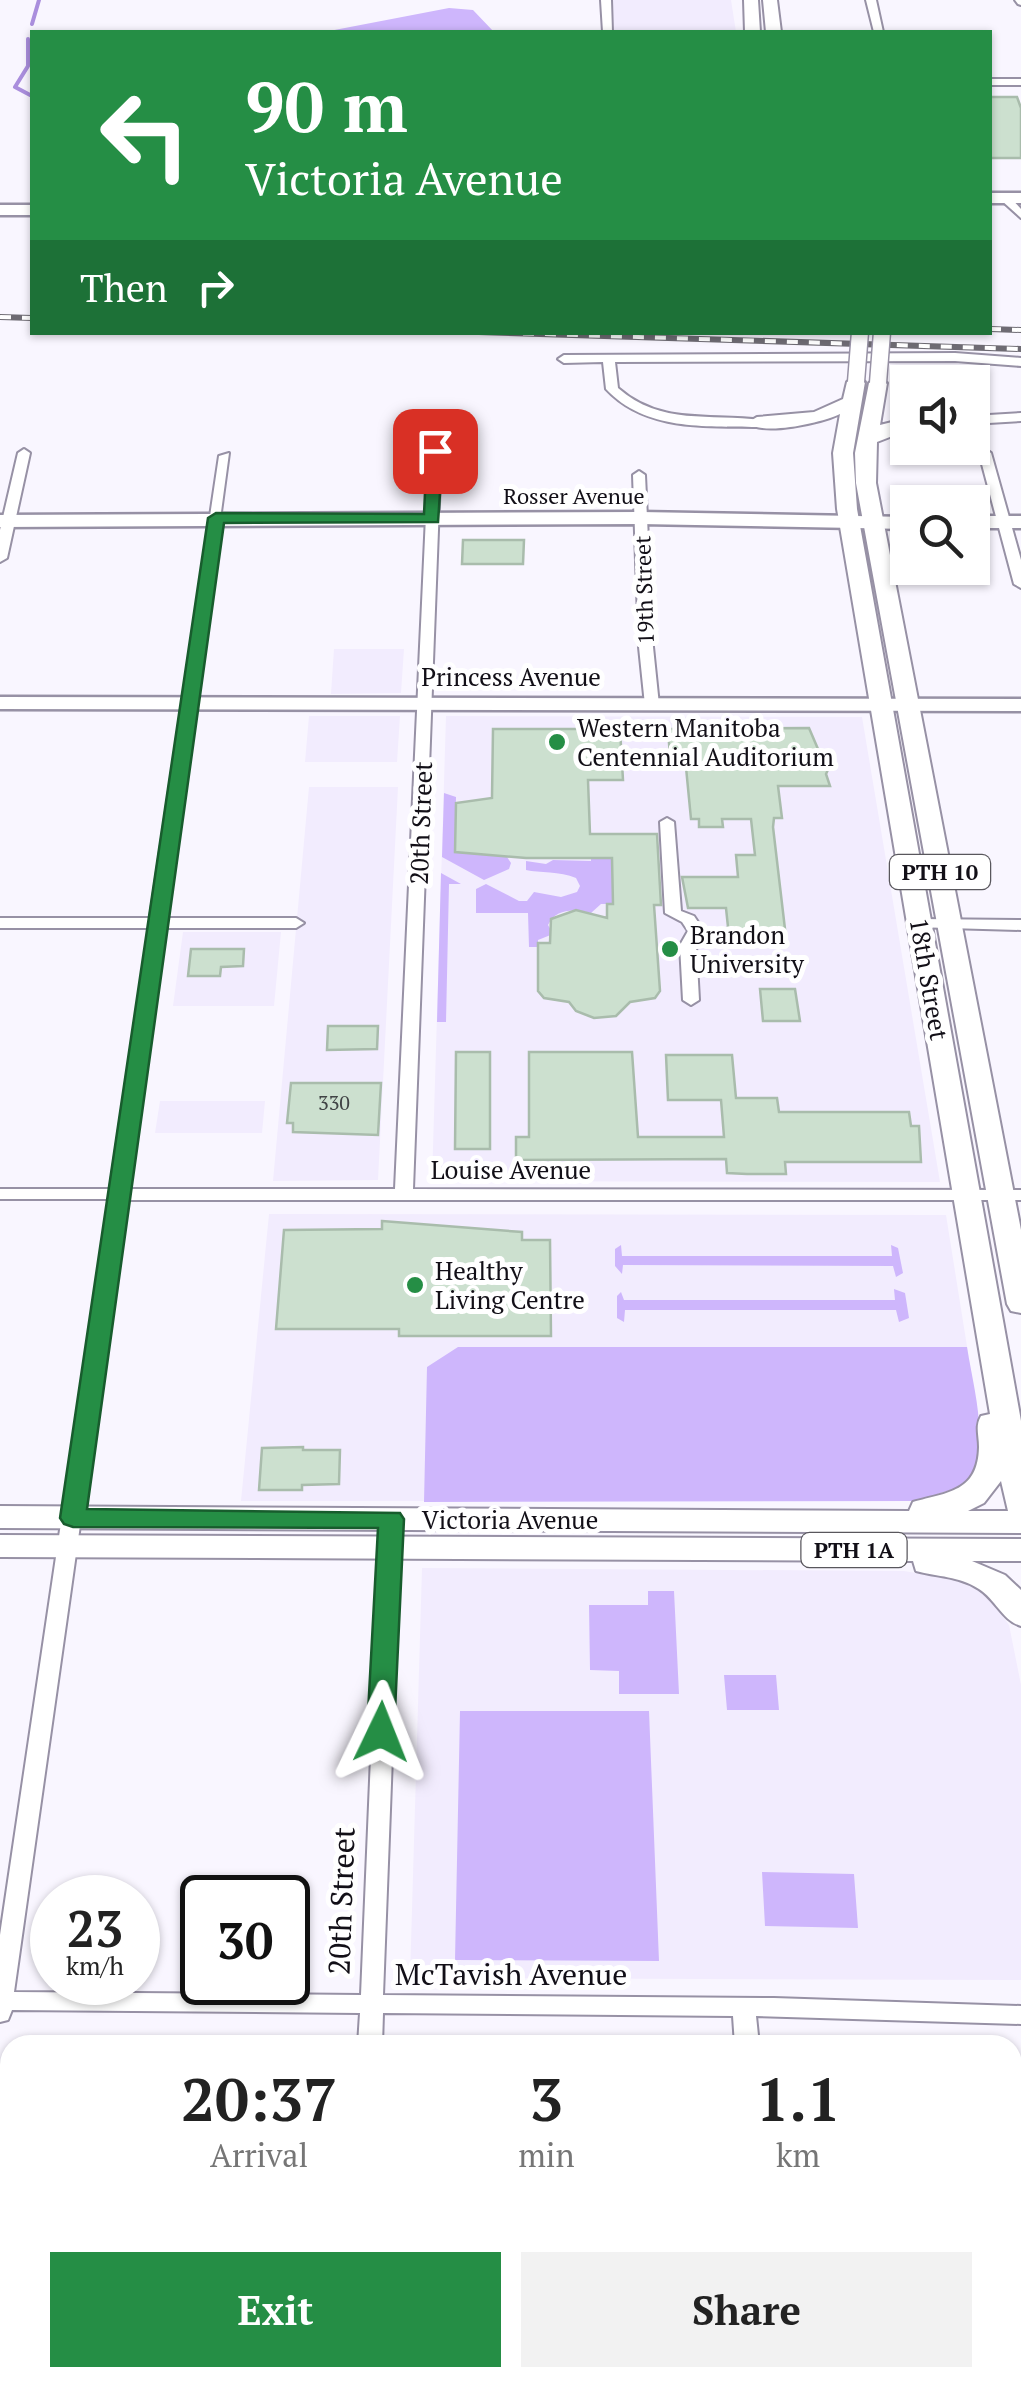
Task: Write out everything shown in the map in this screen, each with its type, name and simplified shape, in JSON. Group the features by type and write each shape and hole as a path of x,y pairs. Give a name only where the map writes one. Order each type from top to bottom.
{"main road":[{"path":"751,0 754,30"},
{"path":"770,0 774,30"},
{"name":"18th Street","path":"860,335 851,403 864,468 861,523 880,706 1021,1507"},
{"name":"18th Street","path":"856,442 877,389 882,335"},
{"path":"877,389 890,397"},
{"path":"757,423 818,417 851,403"},
{"path":"757,423 856,442 890,428"},
{"name":"18th Street","path":"861,523 908,706 950,924 1011,1195 1021,1304"},
{"path":"687,1535 929,1510 948,1507 978,1494 987,1484 994,1457 979,1336 984,1290"},
{"name":"Victoria Avenue","path":"0,1518 70,1532 687,1535 1021,1550"},
{"name":"Victoria Avenue","path":"687,1535 1021,1522"},
{"name":"Victoria Avenue","path":"0,1546 70,1532"},
{"path":"687,1535 756,1558 954,1566 991,1581 1006,1592 1021,1615"}],"street":[{"path":"606,0 608,30"},
{"path":"871,0 878,30"},
{"path":"992,82 1021,82"},
{"path":"1005,198 1021,215"},
{"path":"0,210 30,210"},
{"path":"564,359 956,357 1021,362"},
{"path":"609,360 612,389 640,410 693,422 757,423"},
{"path":"990,412 1021,413"},
{"path":"990,417 1021,413"},
{"name":"20th Street","path":"404,1194 435,451"},
{"path":"0,558 5,521 24,452"},
{"path":"1,2005 225,456"},
{"path":"989,465 1013,522 1021,584"},
{"name":"19th Street","path":"639,475 652,705"},
{"name":"Rosser Avenue","path":"5,521 641,518 890,522"},
{"name":"Princess Avenue","path":"0,702 1021,705"},
{"path":"667,822 673,913 688,918 696,927 688,944 690,1000"},
{"path":"0,923 296,924"},
{"path":"919,924 1021,925"},
{"name":"Louise Avenue","path":"0,1194 1011,1195"},
{"name":"20th Street","path":"370,2035 390,1533"},
{"name":"McTavish Avenue","path":"1,2005 744,2007 1021,2014"},
{"path":"744,2007 746,2035"}],"shaded area":[{"path":"606,0 731,0 736,30 608,30"},
{"path":"449,8 473,10 492,30 334,30"},
{"path":"334,649 404,649 401,693 331,694"},
{"path":"309,716 400,716 397,762 305,762"},
{"name":"Brandon University","path":"446,716 862,717 940,1182 432,1181"},
{"path":"309,787 398,787 378,1180 273,1181"},
{"path":"444,793 456,797 455,851 505,854 511,863 509,869 484,880 442,857"},
{"path":"591,844 611,844 613,904 601,904 591,913 572,911 556,915 548,925 553,934 538,940 538,947 529,947 528,913 476,913 476,889 486,884 519,901 527,901 534,892 561,897 577,892 580,886 576,878 526,870 526,861 591,861"},
{"path":"441,873 461,884 449,884 446,1022 437,1022"},
{"path":"183,932 281,932 274,1006 173,1006"},
{"path":"160,1101 265,1101 262,1133 155,1133"},
{"path":"269,1214 946,1215 981,1434 916,1501 241,1501"},
{"path":"621,1245 622,1256 892,1256 891,1245 898,1248 903,1273 896,1277 893,1266 623,1265 622,1274 615,1266 615,1249"},
{"path":"894,1289 905,1293 909,1318 899,1322 896,1310 625,1310 624,1322 617,1318 617,1296 621,1292 624,1300 895,1300"},
{"path":"458,1347 967,1347 979,1416 979,1451 969,1484 916,1501 424,1502 427,1367"},
{"path":"422,1568 904,1571 968,1582 983,1590 1009,1625 1021,1685 1021,1980 410,1978"},
{"path":"648,1591 674,1591 679,1694 619,1694 619,1671 590,1670 589,1605 648,1605"},
{"path":"724,1675 776,1675 779,1710 727,1710"},
{"path":"460,1711 649,1711 659,1961 455,1960"},
{"path":"762,1872 854,1874 858,1928 765,1926"}],"building":[{"path":"992,97 1017,97 1021,108 1021,158 992,158"},
{"path":"463,540 524,540 523,564 462,564"},
{"path":"809,728 821,756 832,761 826,774 830,786 778,786 782,818 774,818 773,827 787,946 730,946 726,908 688,908 682,877 738,877 736,855 755,855 751,819 722,819 723,827 699,827 699,819 691,819 685,757 670,757 668,729"},
{"path":"493,729 620,729 623,780 588,780 590,834 657,834 661,905 654,905 660,991 655,998 630,1002 616,1016 594,1018 576,1011 569,1002 544,998 538,991 538,943 550,943 551,919 576,910 607,918 607,904 613,904 612,858 526,858 455,852 456,803 492,798"},
{"path":"191,949 244,949 243,966 221,967 220,976 188,976"},
{"path":"760,989 795,989 800,1021 763,1021"},
{"path":"328,1026 378,1026 377,1049 327,1050"},
{"path":"456,1052 490,1052 490,1149 455,1149"},
{"path":"529,1052 632,1052 638,1137 724,1137 721,1100 668,1100 666,1055 732,1055 736,1098 777,1098 779,1112 909,1112 911,1126 919,1126 921,1162 785,1162 786,1174 747,1174 727,1173 726,1159 516,1160 516,1137 529,1137"},
{"path":"291,1083 381,1083 378,1135 293,1132 293,1123 287,1123"},
{"name":"Healthy Living Centre","path":"382,1221 522,1232 522,1240 550,1240 551,1336 399,1336 399,1329 276,1329 284,1230 382,1229"},
{"path":"262,1448 340,1450 339,1484 302,1485 302,1490 259,1490"}],"waterway":[{"path":"32,24 39,0"},
{"path":"28,39 28,66 15,87 30,95"}],"railway":[{"path":"0,317 30,318"},
{"path":"992,329 1021,330"},
{"path":"575,335 1021,349"}],"place":[{"name":"Western Manitoba Centennial Auditorium","path":"557,742"},
{"name":"Brandon University","path":"670,949"},
{"name":"Healthy Living Centre","path":"415,1285"}],"route":[{"path":"381,1732 391,1519 73,1518 216,518 432,519 435,451"}]}
